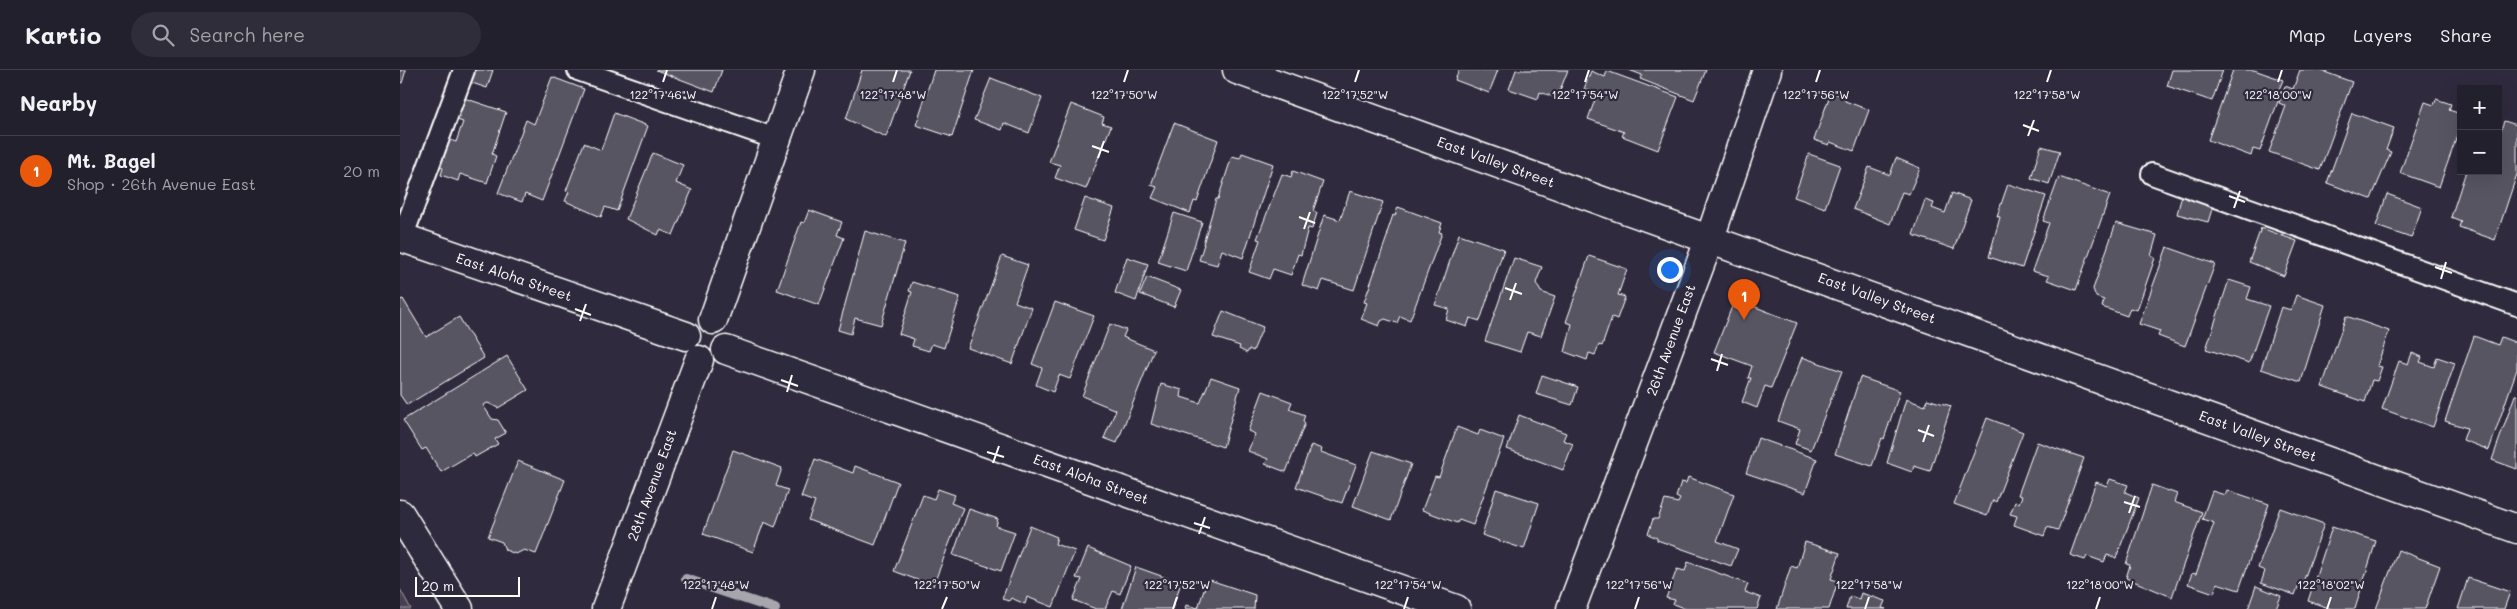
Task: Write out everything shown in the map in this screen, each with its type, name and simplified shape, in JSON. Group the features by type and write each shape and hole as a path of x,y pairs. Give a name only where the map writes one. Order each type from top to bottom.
{"street":[{"path":"713,320 801,70"},
{"name":"East Valley Street","path":"1237,70 1710,238 2517,529"},
{"name":"26th Avenue East","path":"1571,609 1710,238 1767,70"},
{"name":"East Aloha Street","path":"401,237 686,336"},
{"path":"700,320 713,320 726,330 728,337 726,350 721,358 707,362 699,360 689,353 686,347 686,336 694,323 700,320"},
{"name":"East Aloha Street","path":"726,350 1456,609"},
{"name":"28th Avenue East","path":"606,609 699,360"},
{"path":"400,514 459,609"}],"lane":[{"path":"401,237 464,70"},
{"path":"578,70 776,139"},
{"path":"2152,174 2517,305"}],"shaded area":[{"path":"400,589 411,609 400,609"}],"building":[{"path":"400,70 406,70 402,83 400,82"},
{"path":"473,70 493,70 487,88 469,82"},
{"path":"656,70 722,70 714,92"},
{"path":"862,70 910,70 886,137 846,119"},
{"path":"934,70 974,70 952,137 916,125"},
{"path":"1459,70 1498,70 1489,93 1455,80"},
{"path":"1516,70 1568,70 1557,98 1540,92 1538,99 1509,89"},
{"path":"1629,70 1706,70 1694,100 1640,79 1642,75"},
{"path":"2172,70 2223,70 2212,101 2167,86"},
{"path":"2233,70 2254,70 2283,80 2278,92 2281,93 2260,151 2253,149 2251,156 2208,140"},
{"path":"2300,70 2319,70 2352,82 2320,170 2269,152 2286,106 2279,103 2285,86 2293,89"},
{"path":"1591,71 1605,77 1607,71 1678,97 1658,150 1622,136 1624,132 1588,119 1597,94 1584,89"},
{"path":"552,77 584,89 542,201 525,194 522,202 498,193 526,120 534,124"},
{"path":"991,78 1042,98 1029,133 1004,123 1002,130 974,120"},
{"path":"1831,92 1846,97 1845,101 1869,110 1854,151 1830,142 1829,145 1814,140"},
{"path":"464,98 506,112 492,154 496,156 487,183 460,174 458,181 441,175 443,168 439,166 448,139 456,142 463,122 457,120"},
{"path":"2436,99 2451,104 2449,110 2457,113 2457,136 2439,187 2400,173 2425,102 2434,105"},
{"path":"1071,104 1104,117 1102,123 1111,126 1086,189 1055,178 1060,165 1049,162"},
{"path":"614,113 648,126 617,211 605,207 601,217 565,201 569,192 566,191 584,143 601,150"},
{"path":"2352,113 2394,128 2386,150 2391,152 2371,199 2327,183"},
{"path":"2504,121 2517,125 2517,174 2495,240 2459,227 2461,221 2451,217 2465,175 2502,175 2502,127"},
{"path":"1174,123 1218,140 1197,202 1194,201 1190,213 1152,198 1157,187 1151,185"},
{"path":"2041,146 2060,151 2049,184 2031,178"},
{"path":"653,153 683,165 676,183 692,190 673,235 660,230 658,235 626,219"},
{"path":"1242,153 1273,164 1243,258 1222,250 1217,265 1199,260 1216,199 1218,199 1232,156 1240,158"},
{"path":"1809,154 1840,165 1825,208 1794,197"},
{"path":"1896,158 1920,168 1909,194 1902,192 1890,224 1853,209 1869,167 1890,175"},
{"path":"1293,171 1323,182 1313,211 1317,213 1312,229 1308,228 1301,255 1298,254 1291,275 1273,269 1269,279 1249,272 1260,240 1257,239 1282,174 1291,177"},
{"path":"2059,177 2110,195 2076,290 2047,280 2049,276 2032,271 2049,223 2043,221"},
{"path":"2008,184 2046,196 2022,268 1989,257 2000,217 1997,216"},
{"path":"1350,191 1383,202 1354,290 1323,280 1319,291 1302,285 1324,215 1340,220"},
{"path":"1952,193 1971,200 1954,249 1913,235 1925,200 1934,203 1932,208 1945,213"},
{"path":"2387,194 2422,207 2411,238 2376,226"},
{"path":"2182,195 2214,203 2208,222 2177,214"},
{"path":"1085,198 1114,208 1103,240 1074,230"},
{"path":"1398,207 1442,223 1439,232 1442,233 1410,320 1400,316 1397,323 1385,319 1381,321 1379,326 1361,319 1367,303 1364,302 1393,215 1395,216"},
{"path":"809,210 842,222 837,235 844,238 819,305 777,290 801,222 804,223"},
{"path":"1174,213 1202,222 1186,271 1158,262"},
{"path":"2116,223 2157,235 2151,256 2155,258 2137,310 2130,308 2127,316 2102,307 2104,300 2096,297 2093,289"},
{"path":"2261,228 2297,241 2284,276 2249,262"},
{"path":"865,231 905,243 881,325 855,318 851,334 838,330"},
{"path":"1459,234 1504,249 1480,321 1470,318 1467,327 1446,320 1449,309 1435,305"},
{"path":"2167,247 2215,264 2185,346 2158,336 2160,331 2139,324"},
{"path":"1002,256 1028,265 1015,302 1032,308 1012,364 968,348"},
{"path":"1589,256 1627,269 1618,295 1625,297 1617,319 1612,317 1602,346 1599,345 1595,355 1589,353 1587,360 1565,352 1572,324 1566,322"},
{"path":"1127,257 1148,264 1136,301 1115,293"},
{"path":"1514,258 1542,267 1536,283 1541,292 1555,297 1541,336 1527,332 1520,352 1485,341"},
{"path":"1147,277 1181,290 1174,307 1140,294"},
{"path":"2229,280 2251,287 2247,299 2269,306 2249,363 2206,349"},
{"path":"912,282 960,297 944,348 932,344 929,351 912,346 914,339 899,334 912,292 909,291"},
{"path":"2296,295 2325,305 2301,382 2261,369 2281,307 2291,310"},
{"path":"403,299 426,337 459,317 484,358 407,405 400,395 400,300"},
{"path":"1735,299 1797,323 1771,388 1765,386 1757,408 1742,402 1751,378 1748,378 1752,366 1714,352"},
{"path":"1055,302 1094,316 1070,379 1059,375 1053,392 1036,385 1042,368 1032,364"},
{"path":"1223,311 1263,327 1253,351 1249,349 1247,353 1239,349 1240,346 1213,337"},
{"path":"2346,316 2389,331 2377,366 2382,367 2377,381 2372,380 2365,402 2322,387"},
{"path":"1110,324 1126,330 1123,337 1154,350 1117,443 1104,438 1116,410 1082,396"},
{"path":"2474,336 2498,345 2501,337 2517,343 2517,369 2489,450 2463,440 2467,428 2445,421"},
{"path":"2412,353 2422,357 2420,362 2434,367 2437,357 2455,363 2433,427 2382,409 2399,361 2408,364"},
{"path":"507,356 528,390 498,408 488,403 483,405 492,419 498,420 506,433 495,439 498,444 475,457 473,453 441,472 426,448 422,450 403,420"},
{"path":"1802,357 1842,371 1811,450 1795,444 1800,429 1778,421"},
{"path":"1542,375 1578,387 1572,405 1536,394"},
{"path":"1211,377 1240,387 1223,447 1151,424 1161,384 1182,390 1181,397 1200,403"},
{"path":"1860,377 1900,391 1884,439 1882,438 1872,466 1835,454"},
{"path":"1263,391 1292,402 1289,409 1305,415 1303,421 1305,423 1286,472 1265,464 1268,459 1248,451 1255,434 1248,431"},
{"path":"2515,395 2517,395 2517,469 2492,460"},
{"path":"1906,399 1925,406 1927,399 1951,406 1930,471 1914,466 1912,472 1887,463"},
{"path":"1519,415 1566,433 1563,440 1573,444 1563,470 1507,449"},
{"path":"1987,418 2023,432 1996,502 1993,500 1987,516 1954,504"},
{"path":"1457,427 1478,435 1480,430 1504,439 1473,525 1459,520 1457,523 1422,510 1435,476 1439,477"},
{"path":"1758,438 1817,459 1805,493 1746,473"},
{"path":"2037,442 2084,458 2058,530 2047,527 2044,536 2014,525 2017,516 2010,514 2015,502 2019,503 2022,496 2018,495"},
{"path":"1311,445 1322,449 1321,452 1356,465 1342,503 1296,487"},
{"path":"733,450 782,468 776,486 788,490 775,527 764,522 753,552 703,534"},
{"path":"1373,451 1411,464 1391,520 1353,506"},
{"path":"815,459 853,473 855,466 898,482 875,545 808,520 815,502 801,497"},
{"path":"518,461 565,480 536,554 524,550 516,554 505,550 502,542 488,537"},
{"path":"1688,477 1734,494 1717,541 1738,549 1731,566 1657,540 1657,538 1648,534 1653,519 1658,519 1665,500 1678,503 1680,499 1676,497 1681,482 1686,483"},
{"path":"2110,479 2128,485 2125,492 2139,498 2116,558 2107,555 2104,562 2087,556 2085,560 2070,555 2096,482 2107,486"},
{"path":"2152,485 2177,494 2174,502 2202,512 2172,597 2126,578 2130,565 2126,564"},
{"path":"938,489 955,495 951,503 963,508 933,586 894,571 923,495 934,499"},
{"path":"1496,489 1539,503 1524,549 1482,535"},
{"path":"2227,490 2269,504 2239,590 2217,583 2214,593 2188,584 2192,573 2196,574 2214,523 2202,519 2212,491 2225,495"},
{"path":"2280,508 2324,524 2302,585 2299,584 2295,595 2261,583 2265,571 2258,568"},
{"path":"969,509 998,519 996,526 1015,532 1001,571 953,555"},
{"path":"1030,526 1057,537 1055,544 1075,551 1053,607 1027,597 1025,604 1011,598 1009,601 1002,599"},
{"path":"2332,527 2376,541 2355,609 2332,609 2308,601"},
{"path":"1805,542 1840,553 1831,579 1838,581 1829,609 1777,609 1791,566 1797,568"},
{"path":"1088,548 1131,566 1120,594 1113,591 1105,609 1096,609 1073,600 1082,579 1076,578"},
{"path":"2398,550 2440,566 2425,609 2376,609"},
{"path":"1688,562 1748,584 1745,592 1761,598 1757,609 1686,609 1673,604 1675,600 1666,598 1677,569 1685,571"},
{"path":"1136,567 1181,583 1172,609 1122,609"},
{"path":"2468,578 2510,592 2504,609 2458,609"},
{"path":"1210,580 1255,595 1254,609 1185,609 1186,605 1198,608 1205,587 1207,587"},
{"path":"2256,586 2281,596 2276,609 2248,609"},
{"path":"1861,593 1885,601 1882,608 1886,609 1846,609 1850,596 1859,599"}],"waterway":[{"path":"686,579 775,609"}],"place":[{"name":"Mt. Bagel","path":"1744,320"}]}
